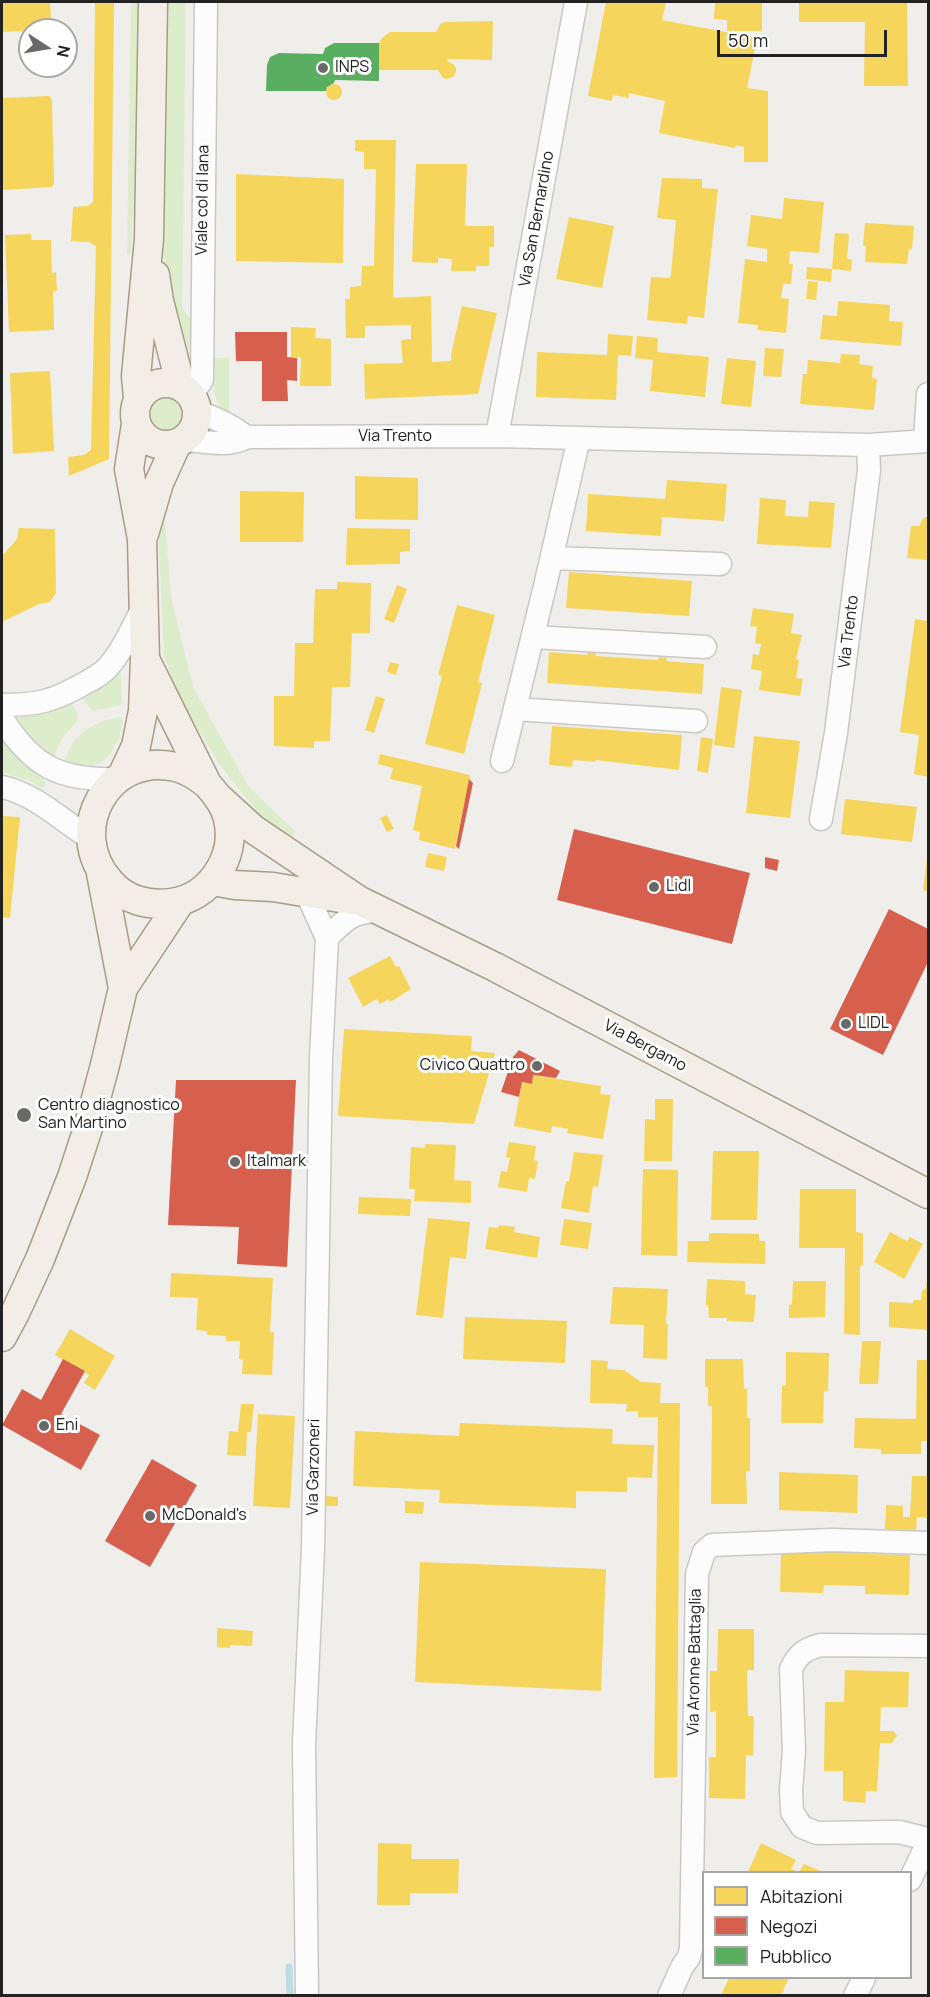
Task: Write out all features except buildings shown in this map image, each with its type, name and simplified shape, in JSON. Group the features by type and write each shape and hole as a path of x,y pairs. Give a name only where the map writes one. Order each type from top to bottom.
{"main road":[{"path":"120,778 136,746 143,711 145,659 142,539 129,470 137,411 136,376 149,239 153,2"},
{"path":"142,539 159,483 181,441 194,427 188,397 177,371 159,302 149,239"},
{"path":"181,441 161,445 145,438 137,411 151,386 168,382 188,397"},
{"path":"101,873 116,890 136,901 158,905 180,902 198,894 212,881 224,862 230,841 228,818 145,659"},
{"path":"123,988 101,873 93,856 90,838 91,821 97,805 106,791 120,778 139,768 157,765 175,766 192,773 213,791"},
{"name":"Via Bergamo","path":"213,791 253,829 371,906 495,968 928,1194"},
{"name":"Via Bergamo","path":"212,881 273,887 371,906"},
{"path":"2,1337 40,1259 72,1178 97,1097 123,988 180,902"}],"street":[{"name":"Viale col di lana","path":"188,397 202,380 206,2"},
{"name":"Via San Bernardino","path":"497,436 576,2"},
{"path":"927,441 928,394"},
{"path":"188,397 213,417 247,437"},
{"name":"Via Trento","path":"181,441 227,443 240,441 247,437 497,436 868,445 927,441"},
{"path":"502,761 579,438"},
{"name":"Via Trento","path":"821,819 840,699 869,470 868,445"},
{"path":"552,558 720,564"},
{"path":"2,705 32,705 56,699 97,677 108,668 127,640 143,607"},
{"path":"532,637 705,647"},
{"path":"514,709 696,721"},
{"path":"2,718 12,736 31,756 56,771 80,778 120,778"},
{"path":"2,787 33,799 90,838"},
{"name":"Via Garzoneri","path":"307,894 327,938 321,1058 313,1549 304,1744 307,1995"},
{"path":"327,938 347,918 370,911 371,906"},
{"name":"Via Aronne Battaglia","path":"669,1995 691,1949 697,1574 704,1552 711,1545 832,1540 928,1543"},
{"path":"912,1876 928,1841 899,1833 817,1833 802,1827 792,1812 794,1750 791,1669 797,1657 808,1649 821,1645 928,1646"},
{"path":"855,1995 863,1979"}],"green space":[{"path":"131,2 139,2 135,204 131,255 127,254"},
{"path":"168,2 186,2 182,308 194,324 193,348 183,349 166,295 164,254"},
{"path":"213,358 229,358 229,416 216,397 213,382"},
{"path":"166,398 177,403 182,414 177,425 166,430 155,425 150,414 155,403"},
{"path":"162,507 167,507 165,522 171,597 193,687 248,786 295,831 291,839 271,827 244,796 218,762 177,694 164,655 158,526"},
{"path":"118,673 121,674 122,705 92,711 83,699 108,683"},
{"path":"72,704 78,714 77,722 62,738 53,759 43,752 12,717 47,714"},
{"path":"123,717 117,743 100,763 78,767 65,763 72,744 86,730 103,721"},
{"path":"2,739 22,762 46,781 43,789 30,781 2,772"}],"waterway":[{"path":"289,1967 290,1996"}],"place":[{"name":"INPS","path":"323,68"},
{"name":"Lidl","path":"654,887"},
{"name":"LIDL","path":"846,1024"},
{"name":"Civico Quattro","path":"537,1066"},
{"name":"Centro diagnostico San Martino","path":"24,1115"},
{"name":"Italmark","path":"235,1162"},
{"name":"Eni","path":"44,1426"},
{"name":"McDonald's","path":"150,1516"}]}
